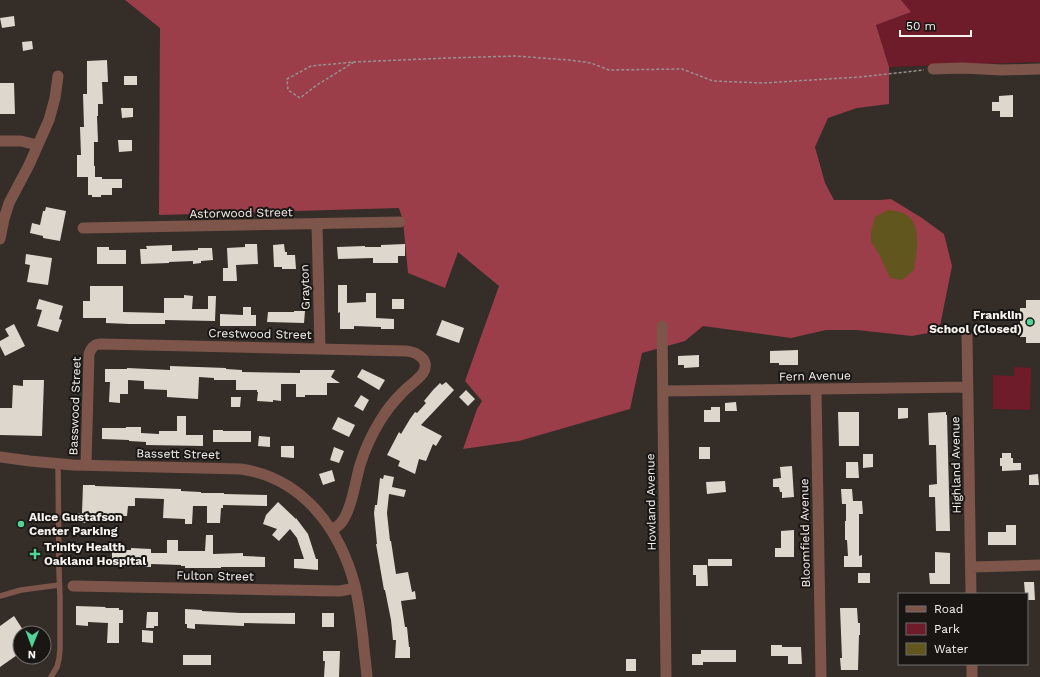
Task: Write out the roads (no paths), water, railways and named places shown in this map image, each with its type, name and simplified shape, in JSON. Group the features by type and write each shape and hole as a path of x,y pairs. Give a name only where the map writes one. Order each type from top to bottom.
{"street":[{"path":"933,69 1040,69"},
{"path":"0,239 9,203 29,165 49,120 56,92 58,76"},
{"path":"0,141 21,141 37,145"},
{"name":"Astorwood Street","path":"83,228 400,222"},
{"name":"Grayton","path":"317,224 320,348"},
{"name":"Howland Avenue","path":"662,326 666,677"},
{"name":"Highland Avenue","path":"967,336 971,593"},
{"name":"Crestwood Street","path":"92,348 101,344 320,348 406,351 419,355 424,361 425,368 388,409 375,430 363,457 346,513 341,523 332,531"},
{"name":"Basswood Street","path":"86,465 88,356 92,348"},
{"name":"Fern Avenue","path":"663,391 968,387"},
{"name":"Bloomfield Avenue","path":"816,389 821,677"},
{"name":"Bassett Street","path":"0,457 58,464 234,468 257,472 277,480 291,488 318,513 332,531 345,556 355,588 367,677"},
{"path":"971,566 1040,565"},
{"name":"Fulton Street","path":"73,586 340,591 355,588"},
{"path":"972,665 972,677"}],"lane":[{"path":"51,677 57,667 59,659 60,597 58,464"},
{"path":"0,596 21,590 59,585"}],"water":[{"path":"888,210 901,212 910,217 916,230 917,247 914,270 902,280 890,278 879,254 871,242 871,232 875,217"}],"place":[{"name":"Franklin School (Closed)","path":"1030,322"},
{"name":"Alice Gustafson Center Parking","path":"21,524"},
{"name":"Trinity Health Oakland Hospital","path":"35,554"}]}
